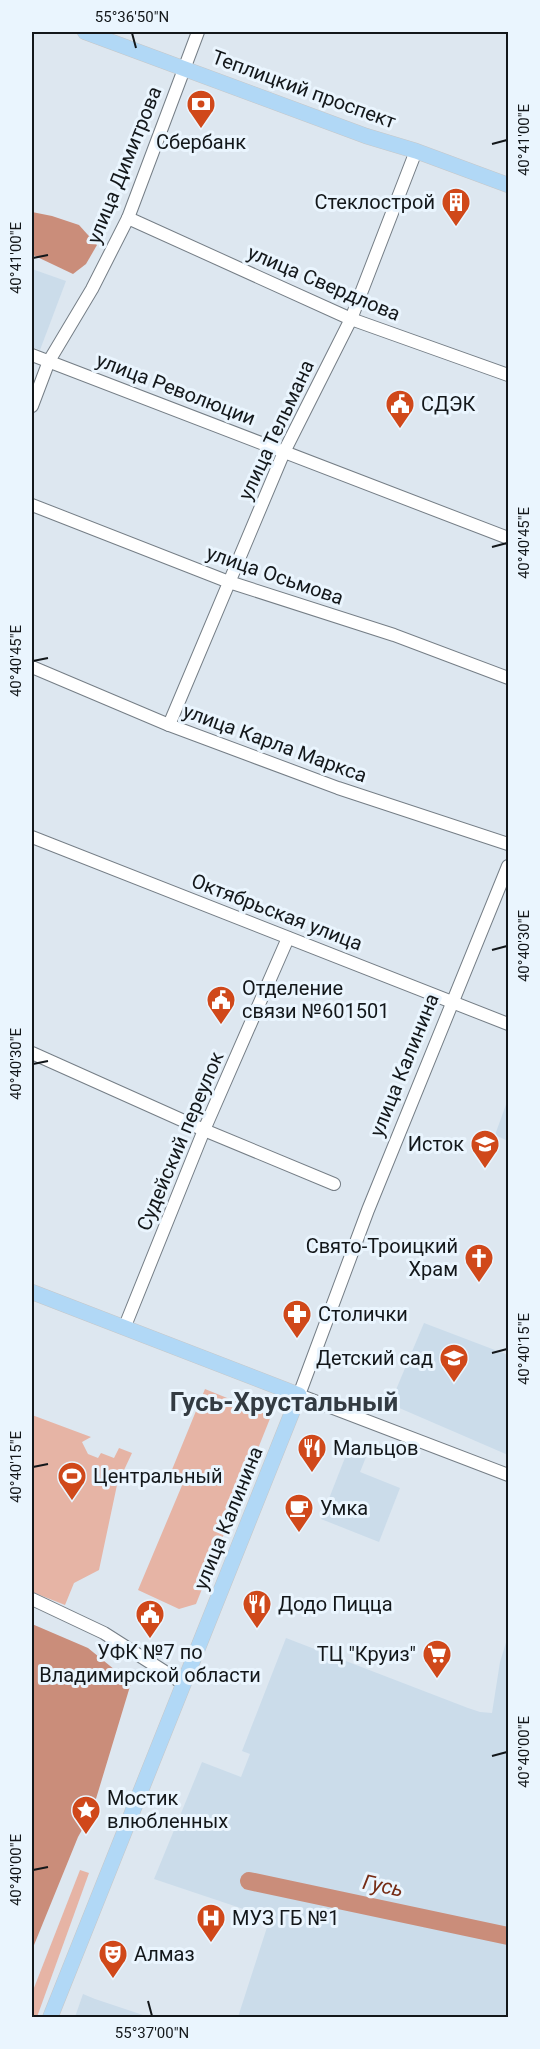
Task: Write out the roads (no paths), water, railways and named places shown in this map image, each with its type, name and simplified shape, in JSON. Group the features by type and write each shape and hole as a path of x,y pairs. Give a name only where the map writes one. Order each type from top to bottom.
{"main road":[{"name":"Теплицкий проспект","path":"85,32 366,136 416,151 508,185"},
{"path":"32,1292 299,1395"},
{"name":"улица Калинина","path":"50,2018 299,1395"}],"street":[{"name":"улица Димитрова","path":"32,406 49,361 92,289 128,218 198,32"},
{"name":"улица Тельмана","path":"170,725 284,452 351,319 416,151"},
{"name":"улица Свердлова","path":"128,218 351,319 508,375"},
{"name":"улица Революции","path":"32,355 508,538"},
{"name":"улица Осьмова","path":"32,505 229,582 394,635 508,678"},
{"name":"улица Карла Маркса","path":"32,668 170,725 338,788 508,844"},
{"name":"Октябрьская улица","path":"32,837 508,1024"},
{"name":"улица Калинина","path":"299,1395 368,1210 508,866"},
{"name":"Судейский переулок","path":"124,1326 204,1130 288,938"},
{"path":"32,1053 204,1130 334,1184"},
{"path":"299,1395 508,1475"},
{"path":"32,1599 104,1633 184,1684"}],"waterway":[{"name":"Гусь","path":"249,1881 508,1936"}],"place":[{"name":"Сбербанк","path":"201,130"},
{"name":"Стеклострой","path":"456,228"},
{"name":"СДЭК","path":"400,430"},
{"name":"Отделение связи №601501","path":"221,1026"},
{"name":"Исток","path":"485,1170"},
{"name":"Свято-Троицкий Храм","path":"479,1284"},
{"name":"Столички","path":"297,1340"},
{"name":"Детский сад","path":"454,1384"},
{"name":"Мальцов","path":"312,1474"},
{"name":"Центральный","path":"72,1502"},
{"name":"Умка","path":"299,1534"},
{"name":"Додо Пицца","path":"257,1630"},
{"name":"УФК №7 по Владимирской области","path":"150,1640"},
{"name":"ТЦ \"Круиз\"","path":"437,1680"},
{"name":"Мостик влюбленных","path":"86,1836"},
{"name":"МУЗ ГБ №1","path":"211,1944"},
{"name":"Алмаз","path":"113,1980"}],"district":[{"name":"Гусь-Хрустальный","path":"284,1402"}]}
